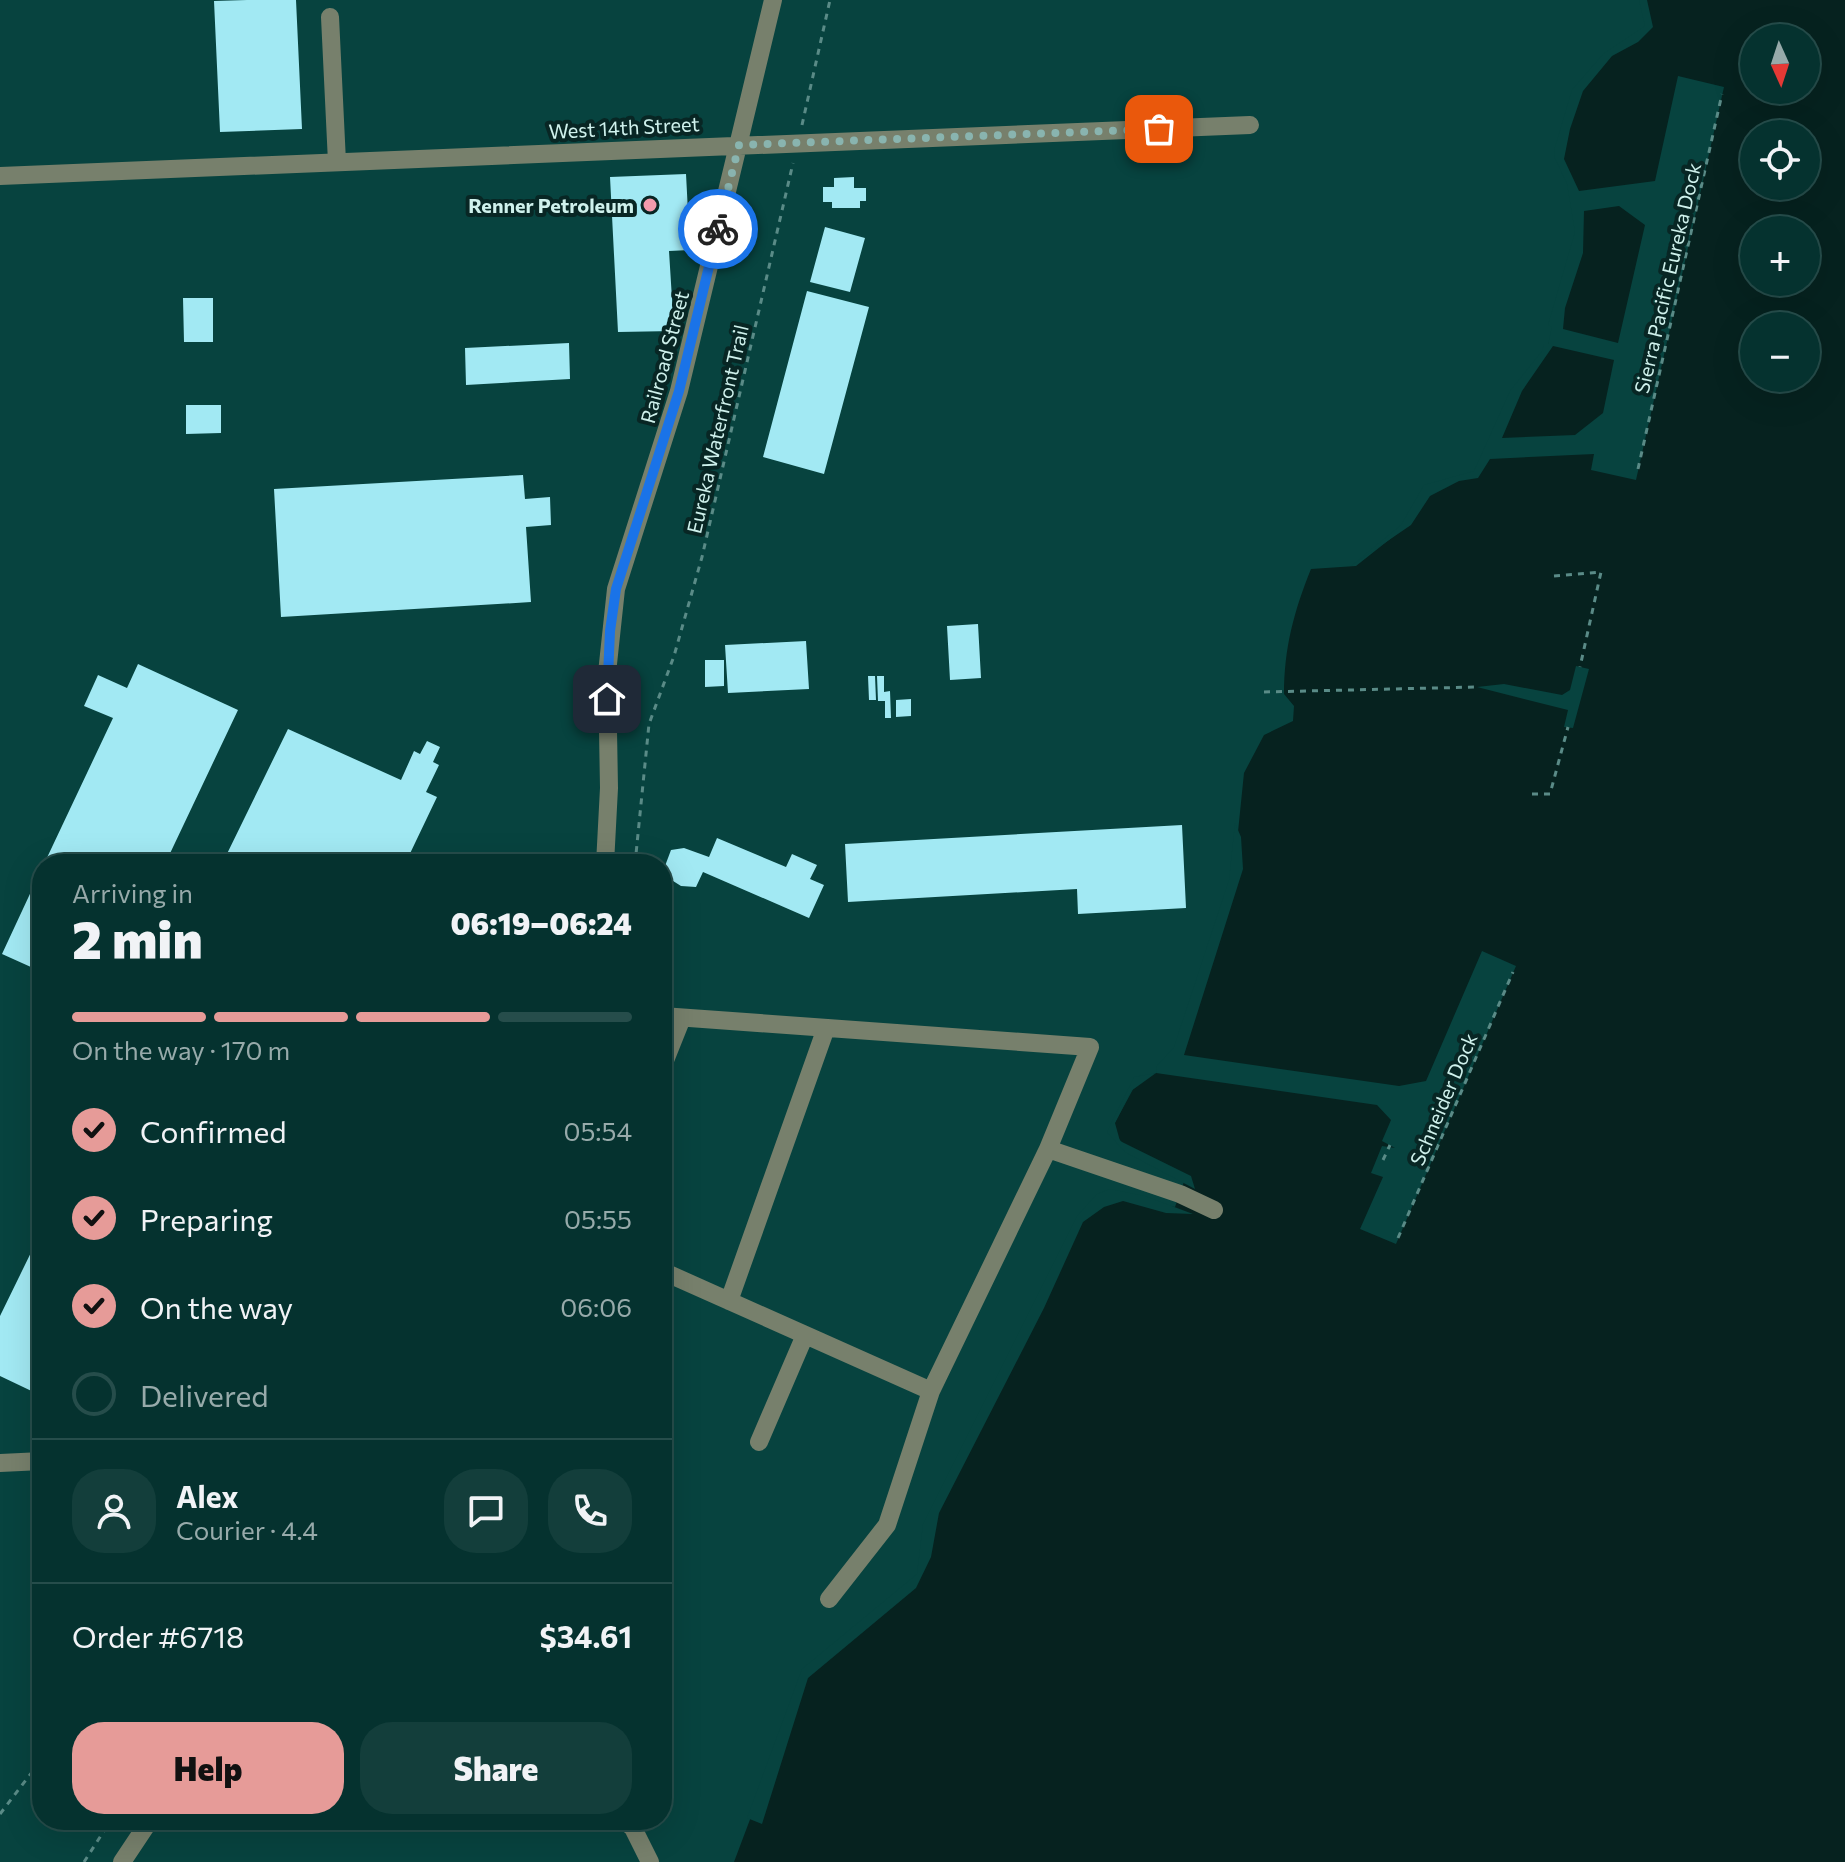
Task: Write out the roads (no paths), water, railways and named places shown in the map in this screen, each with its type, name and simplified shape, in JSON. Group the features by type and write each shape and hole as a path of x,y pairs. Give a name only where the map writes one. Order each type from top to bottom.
{"street":[{"name":"Railroad Street","path":"606,854 609,788 607,673 616,589 679,391 773,0"},
{"path":"330,17 337,162"},
{"name":"West 14th Street","path":"0,176 1250,125"},
{"path":"672,1017 1090,1047 1048,1149 931,1391 887,1525 829,1599"},
{"path":"672,1043 682,1018"},
{"path":"729,1301 826,1028"},
{"path":"1048,1149 1180,1194 1214,1210"},
{"path":"672,1275 931,1391"},
{"path":"759,1442 805,1335"},
{"path":"0,1463 32,1461"},
{"path":"122,1862 143,1830"},
{"path":"634,1830 650,1862"}],"water":[{"path":"1643,0 1845,0 1845,1862 734,1862 805,1673 921,1576 926,1525 1081,1218 1099,1197 1175,1207 1185,1179 1128,1149 1111,1130 1138,1080 1156,1073 1178,1049 1233,881 1244,773 1264,735 1293,721 1294,706 1284,694 1286,661 1295,615 1311,569 1356,566 1404,528 1426,488 1477,475 1513,393 1546,353 1579,232 1571,183 1557,153 1575,93 1605,57 1649,28"}],"place":[{"name":"Renner Petroleum","path":"650,205"}]}
